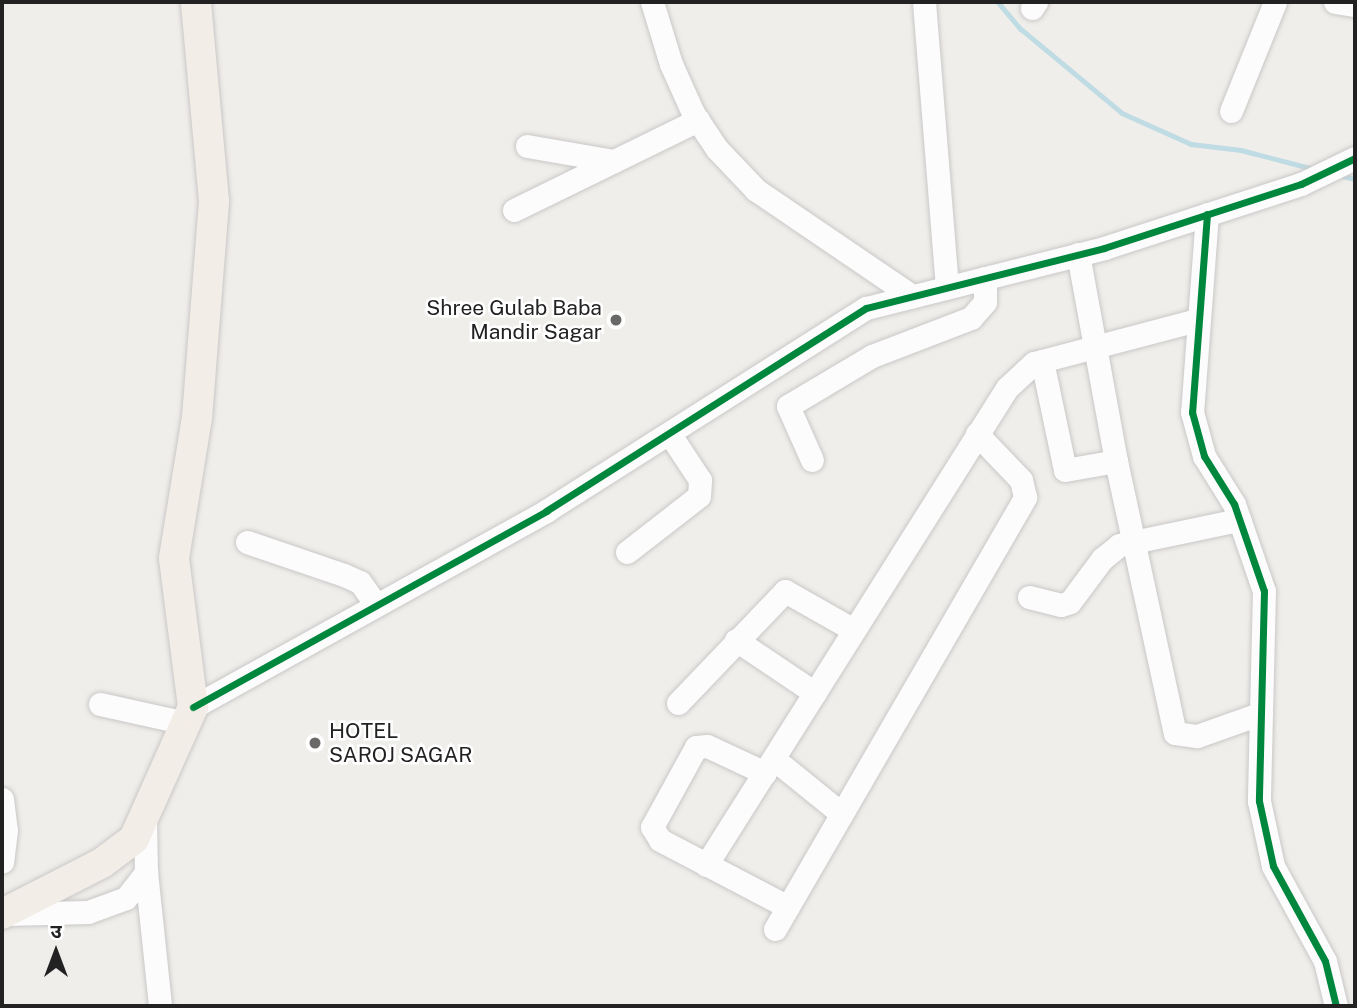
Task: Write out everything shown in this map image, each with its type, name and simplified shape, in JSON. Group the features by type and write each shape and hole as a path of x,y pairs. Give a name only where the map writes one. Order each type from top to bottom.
{"main road":[{"path":"15,912 102,863 140,827 189,715 174,558 197,418 214,201 196,2"}],"street":[{"path":"652,2 671,64 698,120 717,149 756,190 912,296"},
{"path":"924,2 947,287"},
{"path":"1231,111 1275,2"},
{"path":"1335,2 1355,5"},
{"path":"514,210 698,120"},
{"path":"527,146 614,161"},
{"path":"100,704 189,715 376,605 546,511 866,308 1078,254 1301,184 1355,158"},
{"path":"1207,214 1192,412 1204,456 1239,520 1264,591 1259,801 1273,866 1325,961 1336,1006"},
{"path":"1078,254 1116,461 1175,733 1197,736 1259,714"},
{"path":"812,460 788,406 872,356 971,318 985,302 985,278"},
{"path":"706,865 1007,388 1042,361 1197,320"},
{"path":"1042,361 1065,470 1116,461"},
{"path":"627,551 699,496 700,480 669,433"},
{"path":"775,929 1025,497 1021,480 977,434"},
{"path":"1029,597 1060,605 1070,602 1109,551 1133,540 1239,520"},
{"path":"247,542 360,582 376,605"},
{"path":"678,703 785,591 854,630"},
{"path":"736,640 815,693"},
{"path":"788,906 660,840 652,827 690,750 708,746 769,765 842,814"},
{"path":"2,799 6,846 2,862"},
{"path":"140,827 160,1006"},
{"path":"15,912 88,912 126,898 146,872"}],"waterway":[{"path":"998,2 1021,29 1122,113 1191,144 1241,150 1314,169"},
{"path":"1339,175 1355,179"}],"cycle path":[{"path":"193,707 546,511 866,308 1104,248 1301,184 1355,158"},
{"path":"1207,214 1192,412 1204,456 1234,504 1264,591 1259,801 1273,866 1325,961 1336,1006"}],"place":[{"name":"Shree Gulab Baba Mandir Sagar","path":"616,320"},
{"name":"HOTEL SAROJ SAGAR","path":"315,743"}]}
